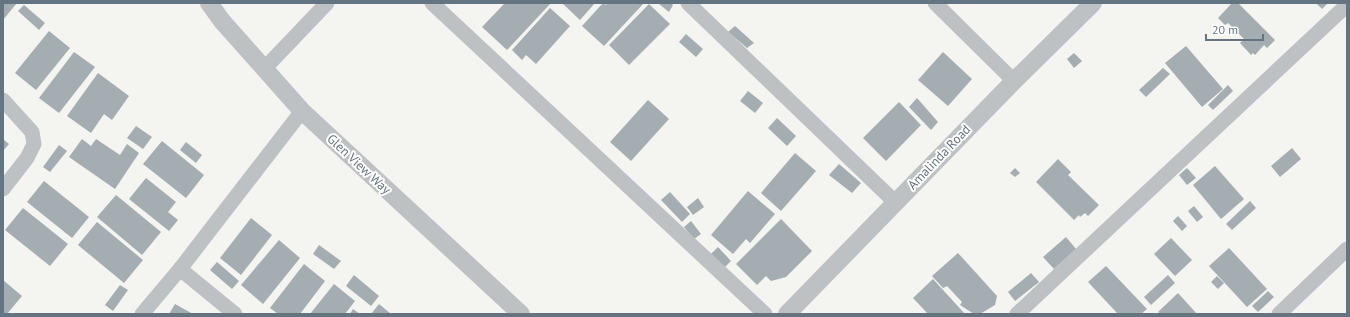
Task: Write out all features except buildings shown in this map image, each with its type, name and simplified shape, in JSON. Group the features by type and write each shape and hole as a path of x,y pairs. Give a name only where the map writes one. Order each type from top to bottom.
{"street":[{"name":"Glen View Way","path":"209,3 222,21 302,111 522,314"},
{"path":"264,69 327,3"},
{"path":"432,3 765,314"},
{"path":"688,3 895,202"},
{"path":"935,3 1014,81"},
{"name":"Amalinda Road","path":"787,314 1014,81 1094,3"},
{"path":"1018,314 1347,5"},
{"path":"3,100 32,132 34,144 27,158 3,189"},
{"path":"142,314 180,268 302,111"},
{"path":"1279,314 1347,249"},
{"path":"180,268 234,314"}]}
